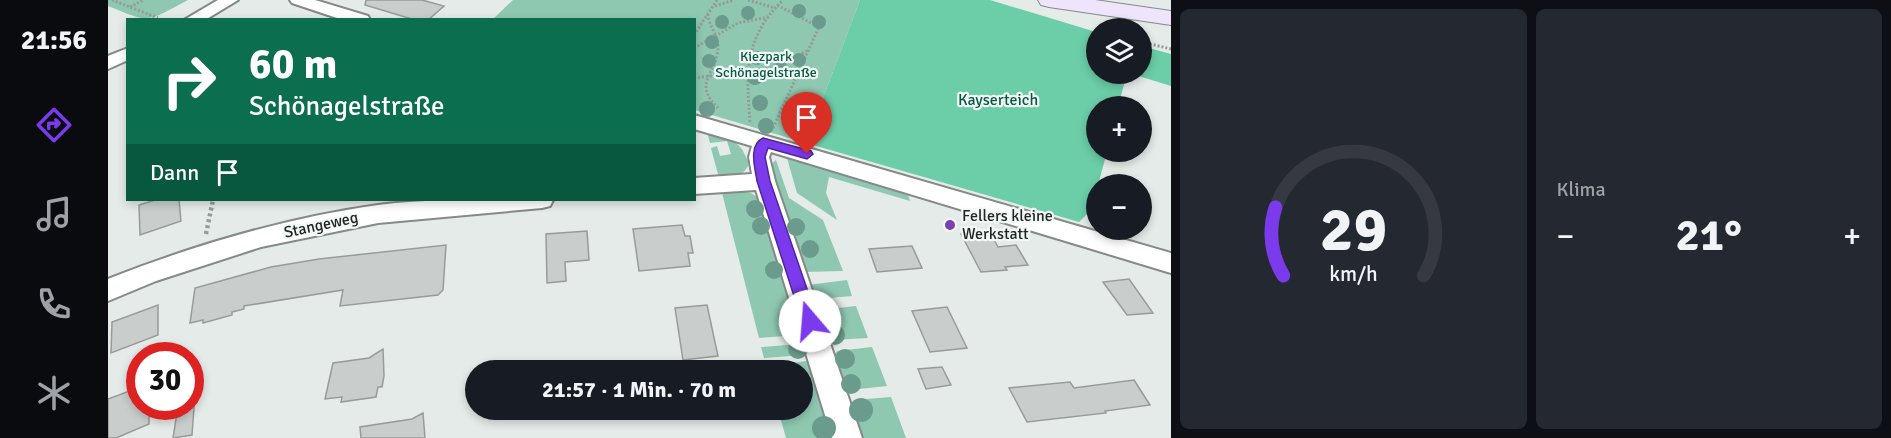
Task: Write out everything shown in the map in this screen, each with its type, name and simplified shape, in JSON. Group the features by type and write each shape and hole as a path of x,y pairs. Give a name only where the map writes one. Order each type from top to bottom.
{"main road":[{"path":"1024,0 1096,18"},
{"path":"1049,0 1171,18"},
{"path":"1152,32 1171,37"}],"street":[{"path":"196,18 230,0"},
{"path":"298,0 356,18"},
{"path":"108,63 126,54"},
{"path":"696,122 768,136 1171,263"},
{"path":"768,136 759,157 764,181 848,438"},
{"path":"696,186 764,181"},
{"name":"Stangeweg","path":"108,290 150,273 261,238 367,216 531,201"}],"path":[{"path":"112,0 158,18"},
{"path":"130,7 142,0"},
{"path":"696,32 717,0"},
{"path":"712,8 734,0"},
{"path":"748,0 776,7 819,27 768,136"},
{"path":"750,124 747,72 756,42 768,17 783,0"},
{"path":"708,14 708,23 716,33 716,60 704,84 704,92 719,109"},
{"path":"696,47 716,33 739,22 768,17"},
{"path":"1152,44 1171,49"},
{"path":"696,78 777,67 808,50"},
{"path":"739,116 750,118"},
{"path":"204,240 213,201"}],"green space":[{"path":"108,0 188,0 164,13 142,18 108,6"},
{"name":"Kiezpark Schönagelstraße","path":"513,0 860,0 806,143 696,110 696,18 494,18"},
{"name":"Kayserteich","path":"860,0 990,0 1086,29 1086,84 1124,84 1121,96 1086,96 1086,162 1104,162 1101,174 1086,174 1086,215 1079,222 806,143"},
{"path":"1152,49 1171,54 1171,86 1152,80"},
{"path":"707,132 733,140 742,149 749,163 747,168 737,175 719,178 711,148 717,146 720,156 731,154 727,141 710,143"},
{"path":"787,158 908,194 910,201 829,177 826,193 837,220 797,193"},
{"path":"776,160 789,198 823,220 843,271 804,272 770,165"},
{"path":"741,191 751,193 762,200 801,327 797,335 759,338 722,193"},
{"path":"847,280 852,296 818,299 812,297 808,285"},
{"path":"856,306 868,338 833,340 826,338 818,313 821,310"},
{"path":"800,344 807,346 804,355 764,358 761,347"},
{"path":"872,347 887,386 850,390 843,385 833,357 837,351"},
{"path":"813,366 835,438 786,438 781,420 813,420"},
{"path":"891,397 906,438 860,438 850,408 854,400"}],"building":[{"path":"366,0 422,0 444,6 430,18 408,18 365,5"},
{"path":"152,201 179,201 181,221 140,235 139,205"},
{"path":"682,225 685,236 690,236 693,253 688,253 690,266 639,271 633,229"},
{"path":"587,231 589,260 565,262 566,281 547,283 546,234"},
{"path":"990,232 998,247 1016,245 1028,265 1005,267 1007,270 981,272 961,234"},
{"path":"446,245 443,290 438,295 340,306 343,290 244,306 244,309 232,312 232,315 203,323 203,320 190,323 195,288 271,267 319,259"},
{"path":"912,246 922,268 877,272 869,249"},
{"path":"1129,279 1153,313 1127,315 1103,282"},
{"path":"158,305 158,335 140,342 126,342 126,347 111,353 112,322"},
{"path":"707,305 718,356 683,360 675,308"},
{"path":"947,307 967,348 930,352 912,311"},
{"path":"383,349 384,376 382,387 378,387 376,397 341,402 342,397 325,399 333,363 369,358"},
{"path":"942,367 951,385 926,389 918,369"},
{"path":"1134,380 1150,405 1105,411 1106,413 1027,422 1009,388 1070,382 1074,388"},
{"path":"126,392 126,420 149,420 149,424 116,438 108,438 108,399"},
{"path":"423,413 425,438 361,438 360,427 412,419"},
{"path":"176,420 193,420 192,435 173,438"}],"place":[{"name":"Fellers kleine Werkstatt","path":"950,225"}],"route":[{"path":"807,154 763,143 759,157 764,181 810,321"}]}
